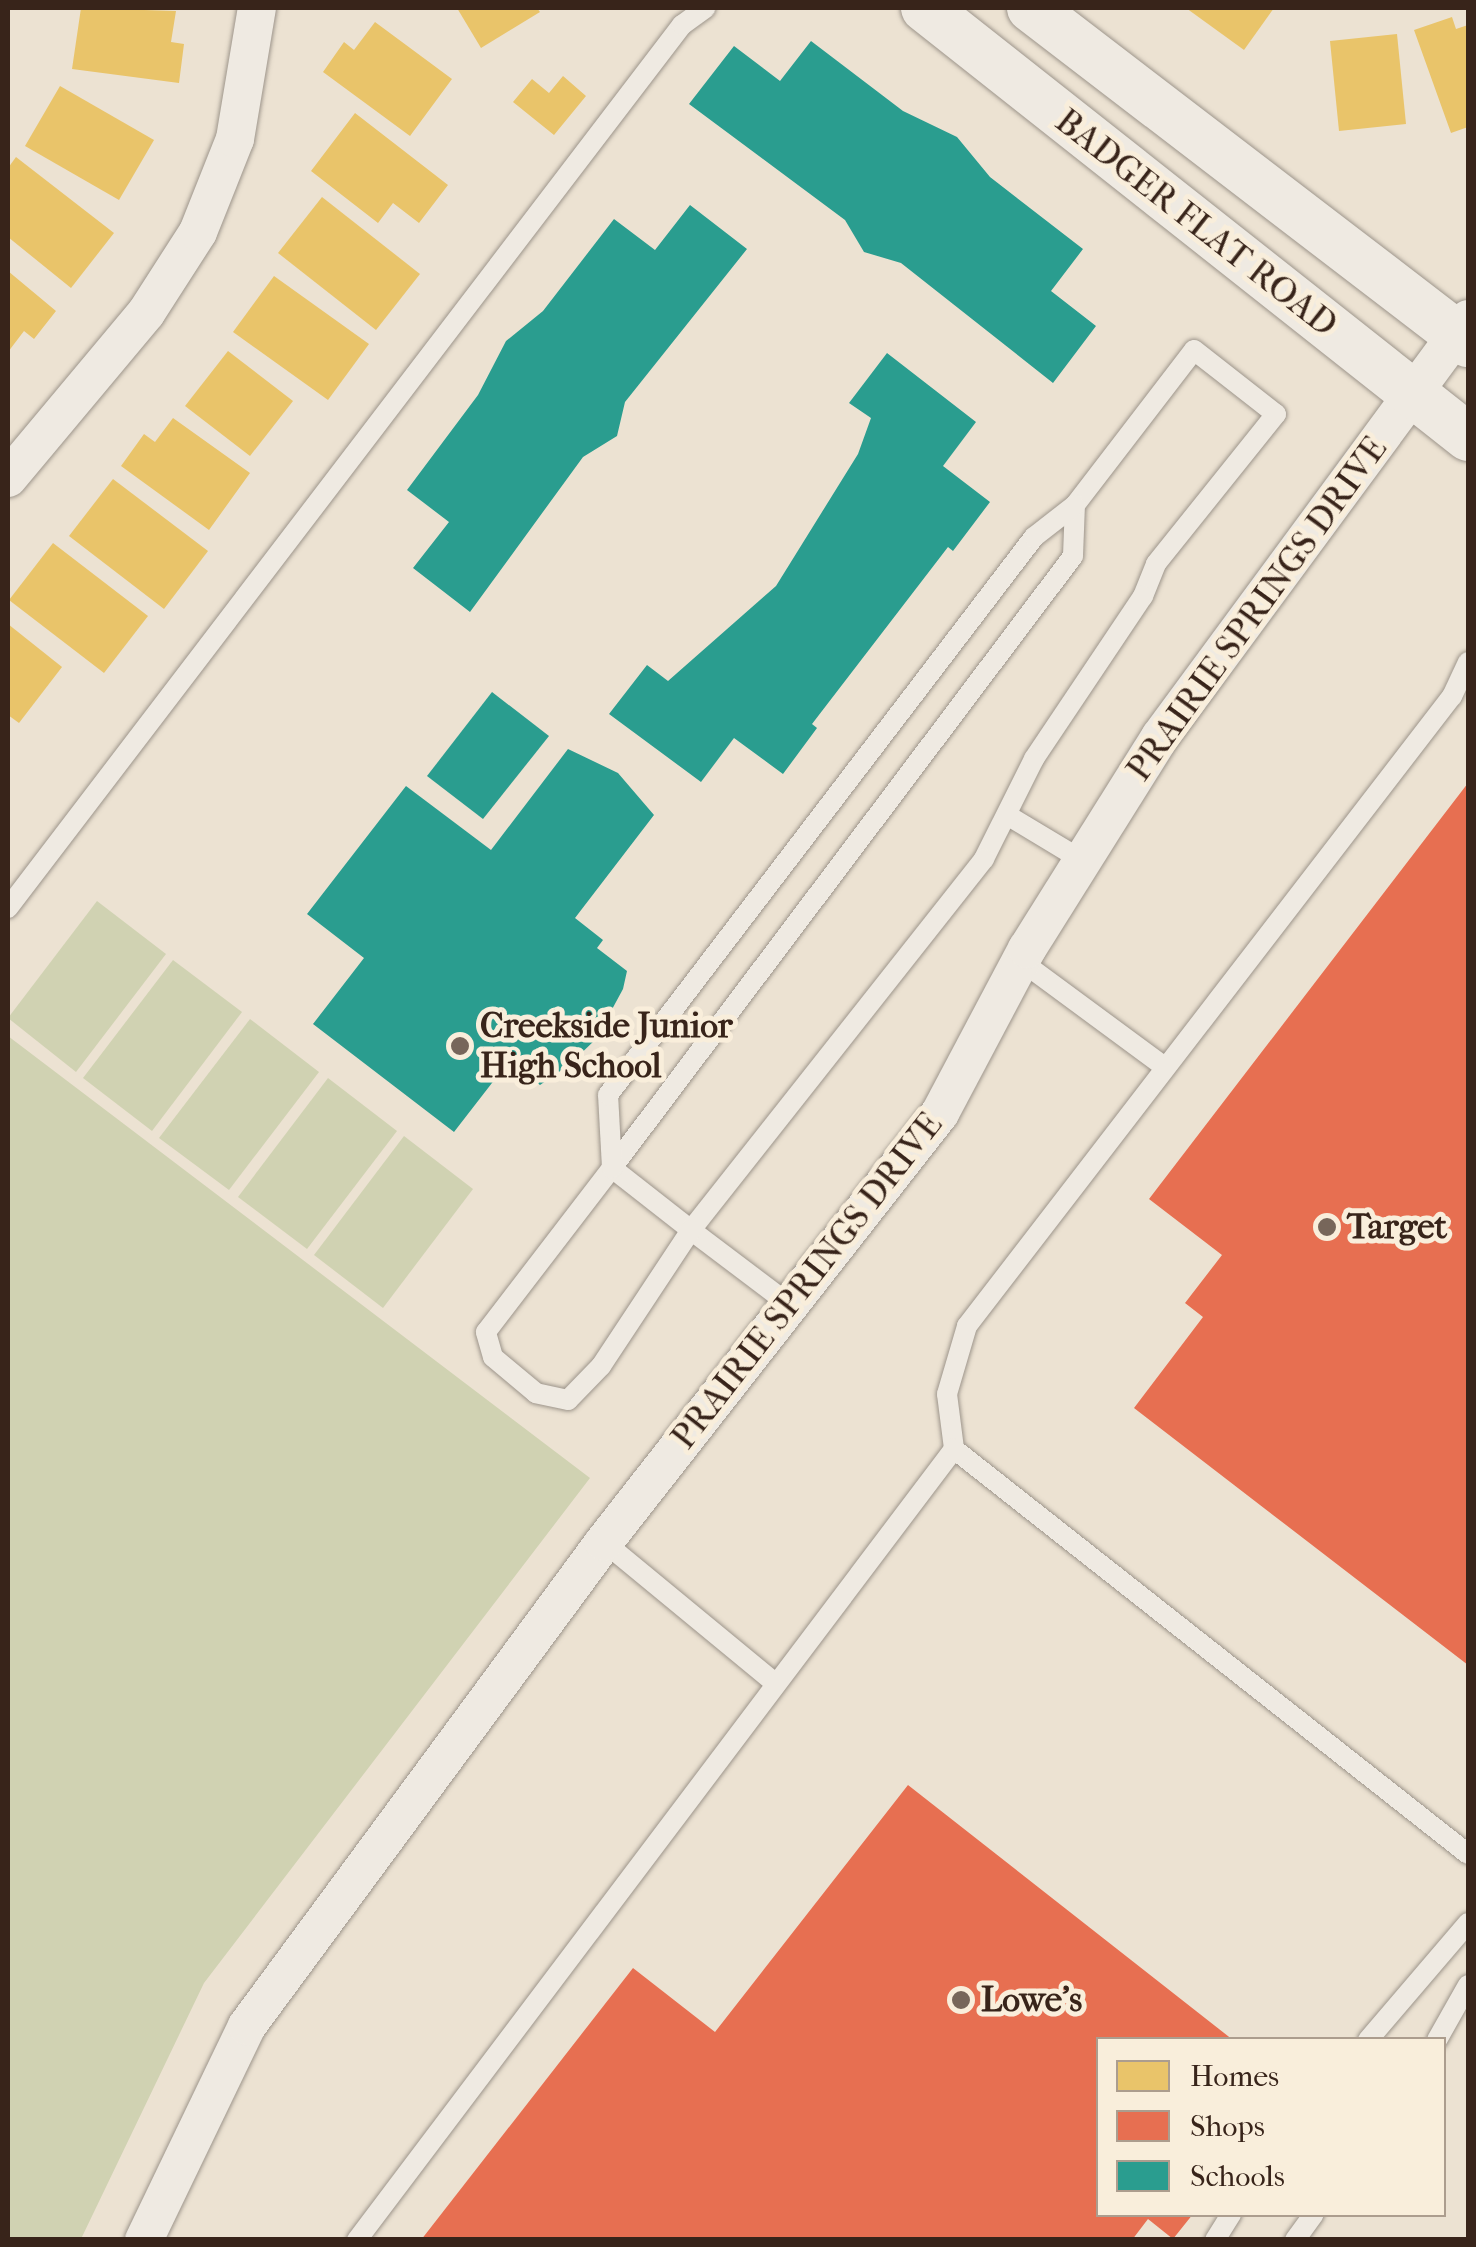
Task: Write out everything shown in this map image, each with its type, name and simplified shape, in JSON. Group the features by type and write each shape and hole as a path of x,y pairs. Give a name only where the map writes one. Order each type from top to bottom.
{"street":[{"path":"8,478 146,314 198,232 235,139 257,8"},
{"name":"BADGER FLAT ROAD","path":"925,8 1468,436"},
{"name":"BADGER FLAT ROAD","path":"1031,8 1465,332"},
{"name":"PRAIRIE SPRINGS DRIVE","path":"144,2240 247,2026 604,1542 940,1113 1021,961 1160,737 1412,393 1465,332"}],"lane":[{"path":"8,908 670,41 705,8"},
{"path":"790,1304 691,1230 612,1168 608,1095 1034,537 1074,505 1194,350 1276,414 1156,564 1143,596 1034,760 972,875 691,1230 601,1366 568,1400 536,1394 493,1357 486,1332 612,1168 1073,556 1074,505"},
{"path":"1468,662 1452,696 967,1326 946,1394 954,1450 1468,1854"},
{"path":"1007,816 1082,860"},
{"path":"1021,961 1165,1068"},
{"path":"357,2240 954,1450"},
{"path":"604,1542 775,1683"},
{"path":"1371,2037 1468,1923"},
{"path":"1439,2037 1468,1985"},
{"path":"1215,2240 1229,2217"},
{"path":"1295,2240 1312,2217"}],"green space":[{"path":"97,901 166,954 76,1072 8,1018"},
{"path":"173,960 242,1012 152,1131 83,1078"},
{"path":"250,1019 319,1072 229,1190 159,1138"},
{"path":"8,1036 590,1478 204,1983 81,2239 8,2239"},
{"path":"328,1078 397,1131 307,1249 238,1197"},
{"path":"404,1136 473,1189 383,1308 314,1255"}],"building: Homes":[{"path":"81,8 176,11 171,42 184,44 179,83 72,69"},
{"path":"457,8 537,8 540,12 481,48"},
{"path":"1186,8 1274,8 1244,50"},
{"path":"1452,17 1456,29 1468,25 1468,127 1451,133 1414,30"},
{"path":"375,22 452,79 410,136 323,72 344,42 354,50"},
{"path":"1397,34 1406,124 1339,131 1330,41"},
{"path":"563,76 586,96 554,135 513,102 532,79 549,93"},
{"path":"60,86 154,140 119,200 25,146"},
{"path":"355,113 448,185 419,223 393,203 378,223 311,171"},
{"path":"16,157 114,233 71,288 8,237 8,168"},
{"path":"322,197 420,274 376,330 278,253"},
{"path":"8,271 56,311 34,339 24,331 8,352"},
{"path":"274,276 369,344 328,400 233,332"},
{"path":"228,351 293,401 250,456 185,406"},
{"path":"173,418 250,473 209,530 121,466 144,434 155,442"},
{"path":"113,479 208,551 164,609 69,536"},
{"path":"53,543 148,616 104,673 9,600"},
{"path":"8,624 62,667 19,723 8,715"}],"building: Shops":[{"name":"Target","path":"1468,783 1468,1665 1134,1408 1203,1317 1185,1303 1222,1255 1149,1199"},
{"name":"Lowe's","path":"908,1785 1229,2037 1096,2037 1096,2217 1191,2217 1173,2239 1148,2219 1132,2240 421,2240 633,1968 715,2032"}],"building: Schools":[{"path":"811,41 903,111 957,137 990,177 1083,249 1051,291 1096,326 1053,383 901,263 864,252 845,220 689,104 734,46 780,81"},
{"path":"690,205 747,249 625,402 617,436 583,457 470,612 413,568 449,522 407,490 478,395 506,341 543,311 614,219 655,250"},
{"path":"887,353 976,422 943,466 990,502 953,551 948,547 812,724 817,728 783,774 734,738 701,782 609,714 647,665 668,681 776,586 858,454 871,418 849,403"},
{"path":"492,692 549,736 483,819 427,776"},
{"path":"568,749 618,773 654,815 575,918 603,940 597,948 627,971 623,989 596,1039 569,1065 540,1085 509,1061 454,1132 313,1024 364,958 307,914 406,786 491,850"}],"place":[{"name":"Creekside Junior High School","path":"460,1046"},
{"name":"Target","path":"1327,1227"},
{"name":"Lowe's","path":"961,2000"}]}
